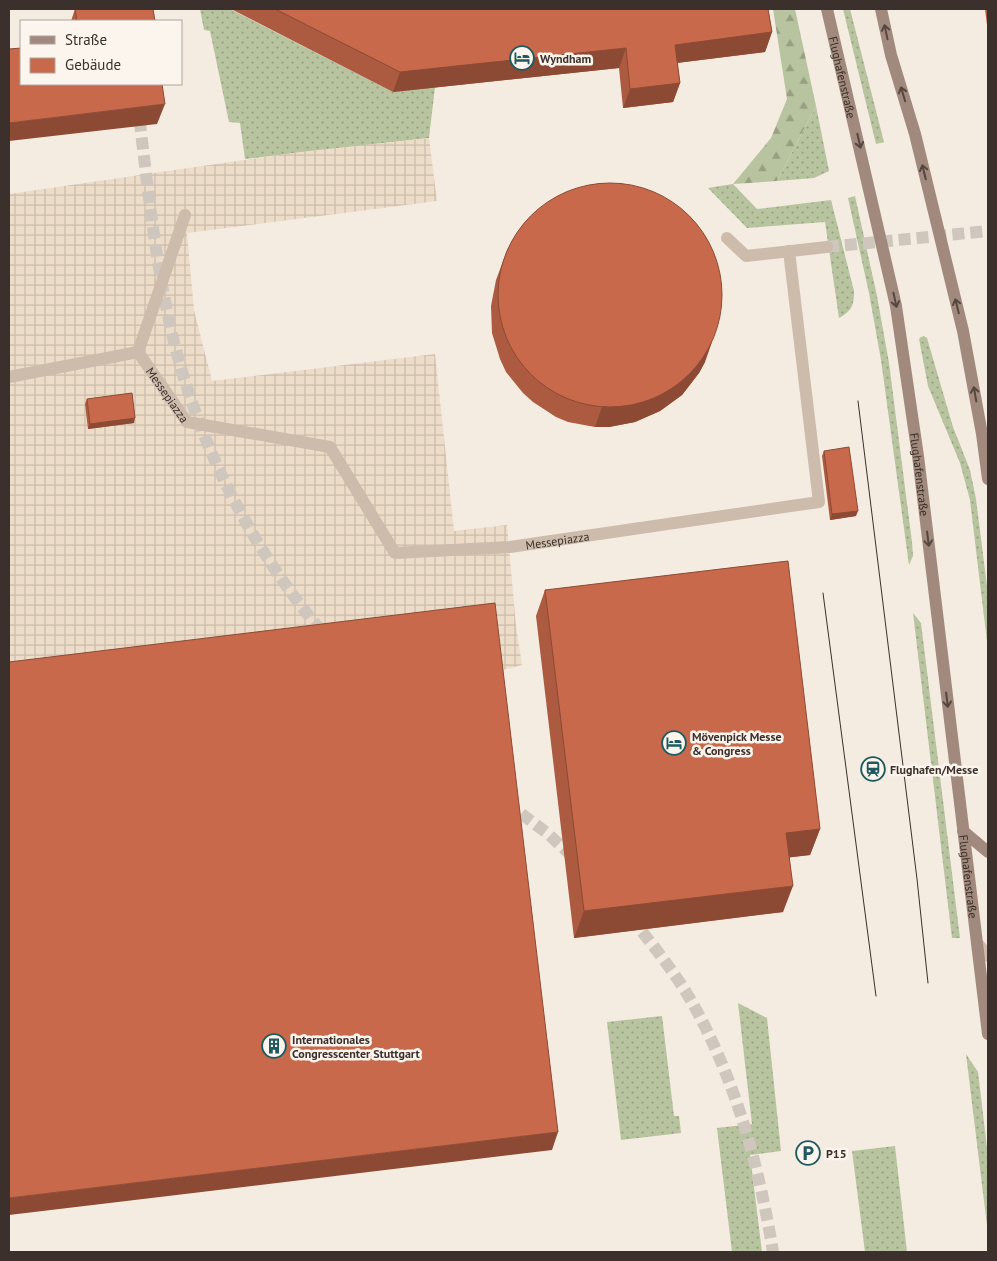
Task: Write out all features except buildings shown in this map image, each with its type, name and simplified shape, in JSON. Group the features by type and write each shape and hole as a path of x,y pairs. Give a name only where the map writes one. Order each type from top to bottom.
{"main road":[{"name":"Flughafenstraße","path":"827,9 896,306 917,446 962,831 979,945 988,1034"},
{"path":"881,9 891,55 915,134 963,331 982,434 988,479"},
{"path":"962,831 988,852"}],"street":[{"path":"9,377 138,352 185,215"},
{"path":"727,238 746,256 827,247"},
{"name":"Messepiazza","path":"138,352 187,422 330,447 394,553 510,547 819,502 789,251"},
{"path":"979,945 988,956"}],"green space":[{"path":"200,9 230,9 393,92 435,87 429,138 245,159 240,123 229,122 210,31 204,30"},
{"path":"773,9 795,9 816,106 777,181 733,184 771,138 787,99"},
{"path":"843,9 850,9 884,142 876,144"},
{"path":"816,106 829,171 814,178 777,181"},
{"path":"733,184 757,209 831,200 854,291 853,304 847,313 839,318 825,222 747,228 708,188"},
{"path":"855,196 877,296 889,363 912,542 913,556 909,565 881,360 869,293 848,198"},
{"path":"924,336 927,338 953,427 970,470 976,499 988,594 988,650 970,500 960,463 928,386 919,339"},
{"path":"913,613 921,623 960,938 952,938"},
{"path":"738,1003 767,1018 781,1151 750,1155 762,1252 732,1252 717,1128 752,1124"},
{"path":"662,1016 674,1116 679,1116 681,1133 621,1140 607,1022"},
{"path":"966,1054 978,1072 988,1156 988,1234"},
{"path":"895,1146 907,1252 865,1252 852,1151"}],"shaded area":[{"path":"429,138 437,201 187,233 194,310 212,381 435,354 454,531 507,525 516,626 522,665 495,672 9,730 9,194 300,152"}],"tunnel":[{"path":"135,85 165,303 183,376 197,417 213,457 252,533 275,569 327,638"},
{"path":"827,247 988,231"},
{"path":"507,803 547,833 574,858"},
{"path":"631,918 664,960 693,1004 722,1063 734,1094 753,1156 773,1252"}],"tram line":[{"path":"858,401 928,983"},
{"path":"823,593 876,996"}],"place":[{"name":"Wyndham","path":"522,58"},
{"name":"Mövenpick Messe & Congress","path":"674,743"},
{"name":"Flughafen/Messe","path":"873,769"},
{"name":"Internationales Congresscenter Stuttgart","path":"274,1046"},
{"name":"P15","path":"808,1153"}]}
